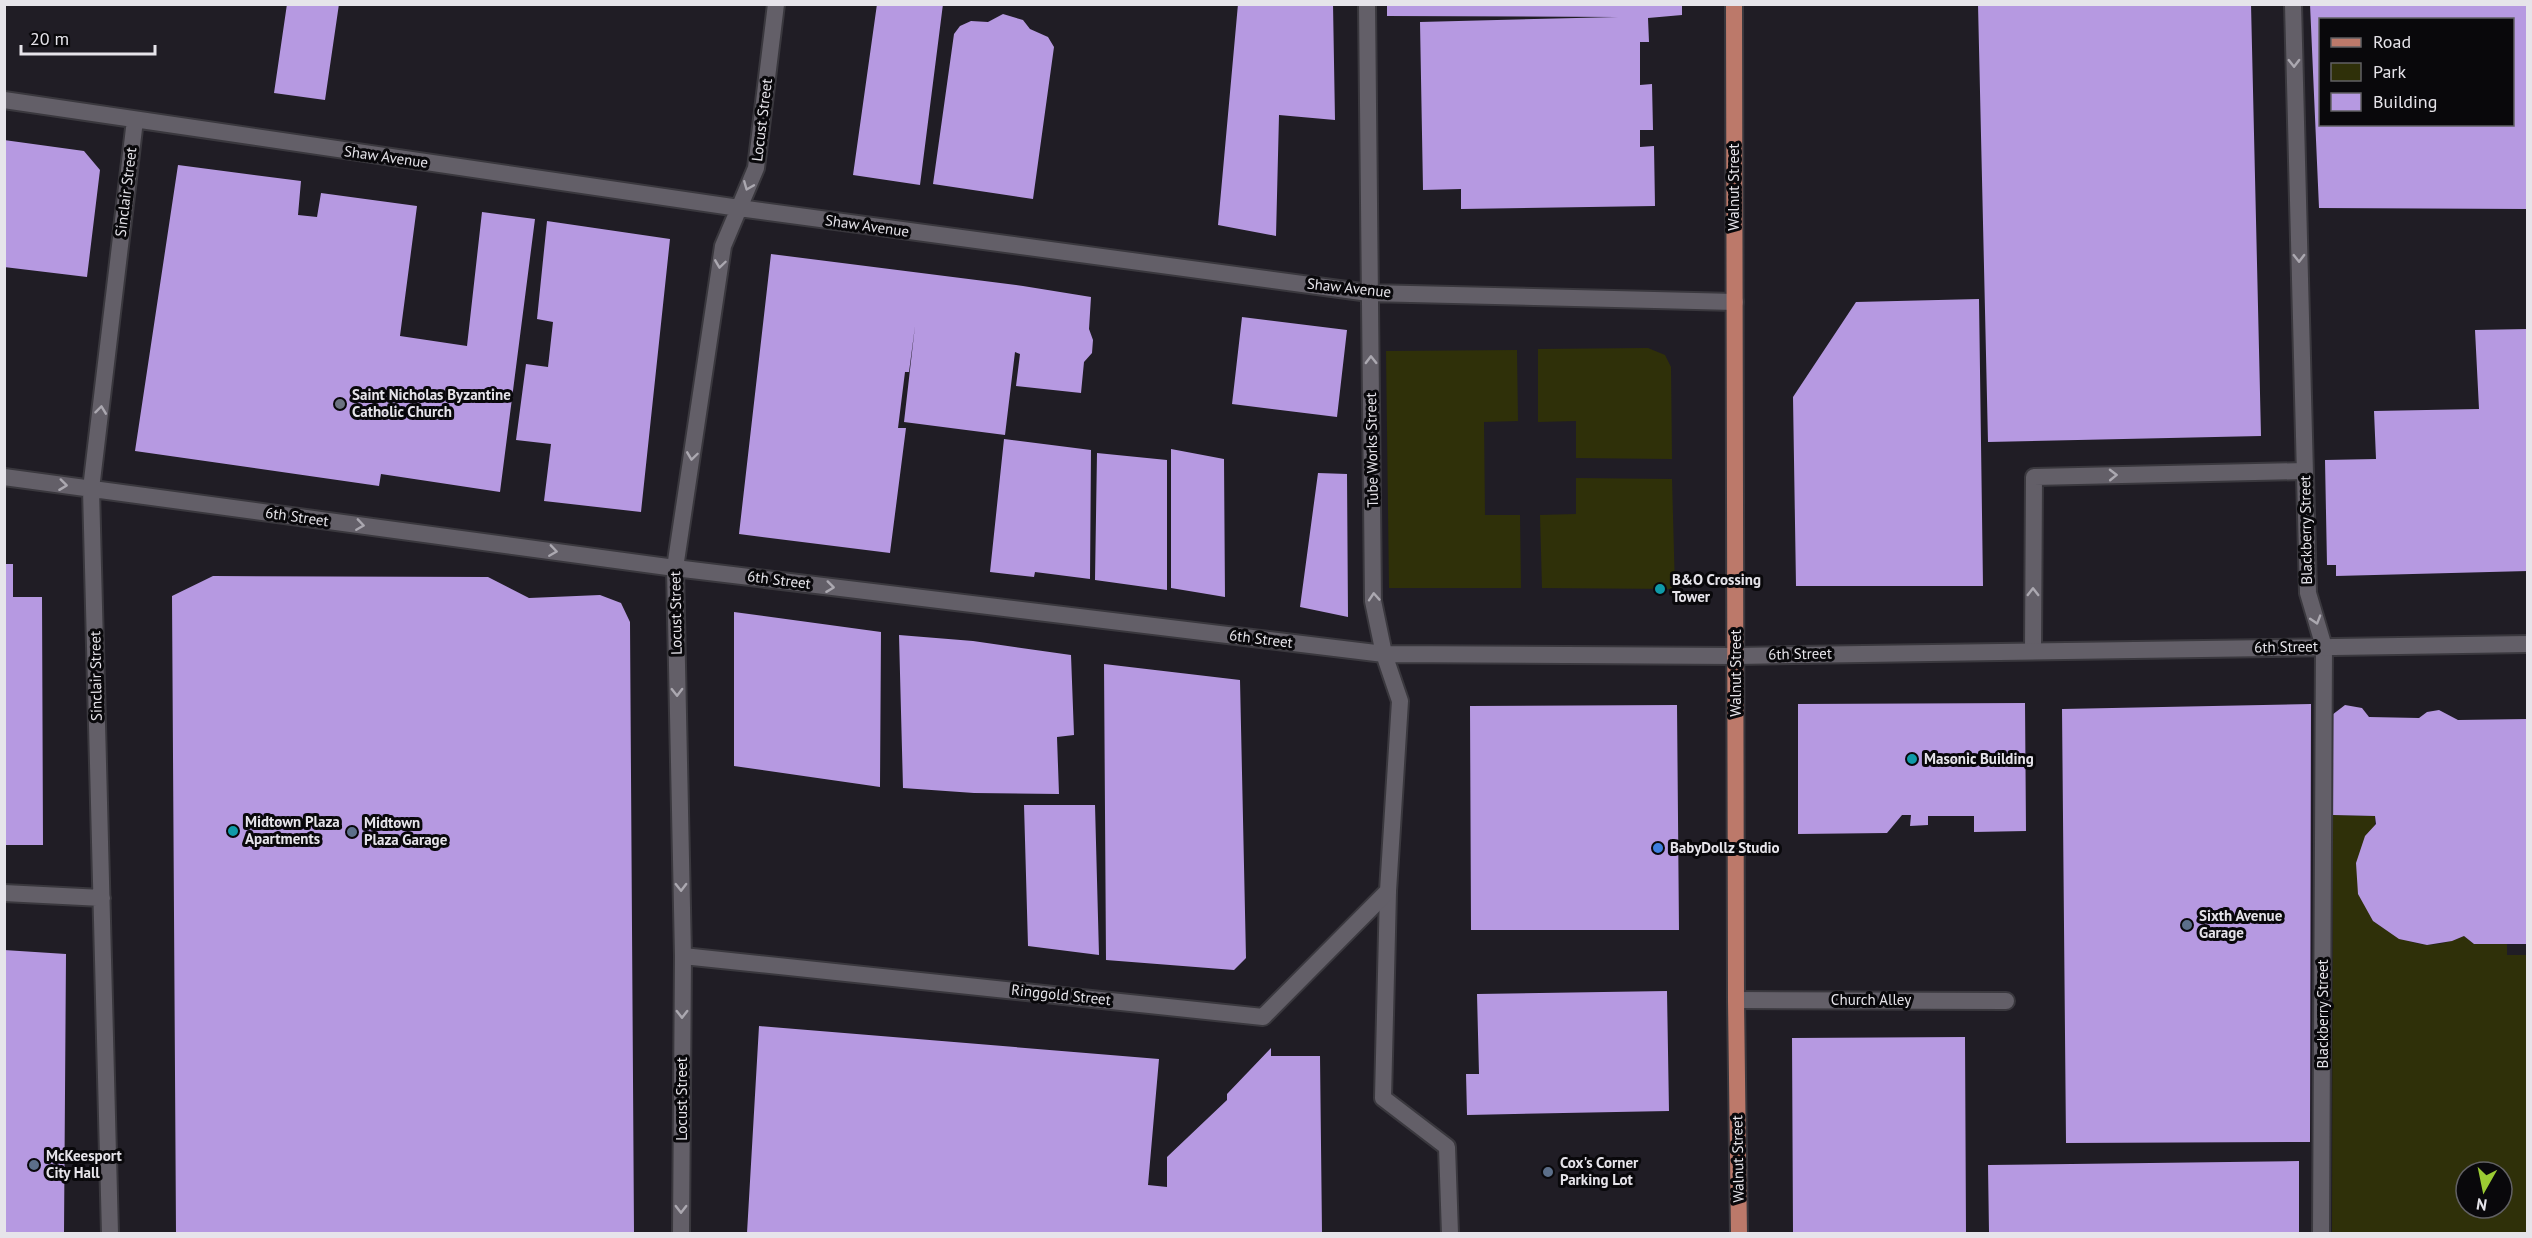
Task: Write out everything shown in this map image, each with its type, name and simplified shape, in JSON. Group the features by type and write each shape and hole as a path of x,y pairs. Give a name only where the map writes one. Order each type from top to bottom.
{"main road":[{"name":"Walnut Street","path":"1734,4 1736,1000 1739,1233"}],"street":[{"name":"Locust Street","path":"681,1233 682,956 675,568 723,246 756,168 777,4"},
{"name":"Tube Works Street","path":"1367,4 1373,601 1384,654 1400,701 1388,891 1383,1098 1447,1147 1450,1233"},
{"name":"Blackberry Street","path":"2293,4 2308,593 2324,646 2321,1233"},
{"name":"Shaw Avenue","path":"4,100 739,208 1370,292 1735,302"},
{"name":"Sinclair Street","path":"110,1233 91,489 135,120"},
{"path":"2033,651 2034,477 2304,471"},
{"name":"6th Street","path":"4,477 675,568 1384,654 1737,656 2528,644"},
{"name":"Ringgold Street","path":"682,956 1263,1017 1388,891"},
{"path":"4,893 102,898"},
{"name":"Church Alley","path":"1736,1000 2006,1001"}],"green space":[{"path":"1648,348 1665,355 1671,367 1672,459 1576,458 1576,421 1538,422 1538,349"},
{"path":"1517,350 1518,421 1484,422 1485,515 1520,515 1521,588 1389,588 1386,351"},
{"path":"1576,478 1672,479 1675,589 1542,588 1540,515 1576,514"},
{"path":"2333,815 2375,816 2373,921 2395,935 2416,943 2438,944 2464,936 2474,944 2507,943 2507,955 2527,955 2527,1233 2332,1234"}],"building":[{"path":"287,4 339,4 325,100 274,93"},
{"path":"877,4 943,4 920,185 853,175"},
{"path":"1238,4 1333,4 1335,120 1279,115 1276,236 1218,225"},
{"path":"1978,4 2251,4 2261,436 1988,442"},
{"path":"2310,4 2528,4 2528,209 2319,208"},
{"path":"1387,5 1682,5 1682,15 1648,18 1649,42 1640,42 1640,85 1652,84 1653,130 1640,130 1640,147 1654,146 1655,206 1461,209 1461,189 1423,190 1420,22 1618,17 1387,16"},
{"path":"1003,14 1023,20 1030,29 1048,37 1054,47 1033,199 933,184 954,34 960,26 971,21 988,22"},
{"path":"4,140 84,151 100,170 87,277 4,267"},
{"path":"178,165 301,181 298,215 317,217 321,193 417,206 400,336 467,346 482,212 535,219 500,492 381,474 379,486 135,451"},
{"path":"547,221 670,239 641,512 544,501 551,444 516,440 526,364 548,367 553,322 537,319"},
{"path":"771,254 1023,286 1091,297 1089,329 1093,340 1092,353 1084,362 1081,393 1016,386 1020,354 1015,352 1005,435 904,422 915,326 909,372 905,372 898,428 906,428 890,553 739,534"},
{"path":"1979,299 1983,586 1796,586 1793,397 1856,302"},
{"path":"1242,317 1347,330 1337,417 1232,404"},
{"path":"2528,329 2528,571 2336,576 2336,565 2327,565 2325,460 2376,459 2374,411 2479,409 2475,330"},
{"path":"1004,439 1091,450 1090,579 1035,572 1034,577 990,572"},
{"path":"1171,449 1224,459 1225,597 1171,588"},
{"path":"1097,453 1167,460 1167,590 1095,580"},
{"path":"1318,473 1347,474 1348,617 1300,607"},
{"path":"4,564 13,564 13,597 42,597 43,845 4,845"},
{"name":"Midtown Plaza Garage","path":"213,576 488,577 529,598 600,595 621,603 630,622 634,1233 176,1233 172,596"},
{"path":"734,612 881,632 880,787 734,766"},
{"path":"899,635 973,641 1071,655 1074,735 1057,737 1059,794 974,793 903,788"},
{"path":"1104,664 1240,680 1246,958 1234,970 1106,960"},
{"name":"Masonic Building","path":"2025,703 2026,831 1974,832 1974,816 1928,816 1928,825 1910,826 1911,815 1902,815 1887,833 1798,834 1798,704"},
{"name":"Sixth Avenue Garage","path":"2311,704 2310,1142 2066,1143 2062,709"},
{"path":"1677,705 1679,930 1471,930 1470,706"},
{"path":"2345,705 2362,708 2369,717 2419,718 2427,712 2439,710 2458,720 2528,719 2528,944 2474,944 2464,936 2452,941 2427,945 2399,939 2373,921 2358,894 2356,863 2365,836 2376,824 2375,816 2333,815 2332,715"},
{"path":"1024,805 1095,805 1099,955 1028,946"},
{"path":"4,950 66,954 64,1233 4,1233"},
{"path":"1667,991 1669,1111 1467,1115 1466,1074 1479,1074 1477,994"},
{"path":"759,1026 1159,1059 1148,1185 1167,1187 1167,1157 1227,1100 1227,1094 1271,1048 1271,1056 1320,1056 1322,1233 747,1233"},
{"path":"1965,1037 1966,1233 1793,1233 1792,1038"},
{"path":"2299,1161 2299,1233 1989,1233 1988,1165"}],"place":[{"name":"Saint Nicholas Byzantine Catholic Church","path":"340,404"},
{"name":"B&O Crossing Tower","path":"1660,589"},
{"name":"Masonic Building","path":"1912,759"},
{"name":"Midtown Plaza Apartments","path":"233,831"},
{"name":"Midtown Plaza Garage","path":"352,832"},
{"name":"BabyDollz Studio","path":"1658,848"},
{"name":"Sixth Avenue Garage","path":"2187,925"},
{"name":"McKeesport City Hall","path":"34,1165"},
{"name":"Cox's Corner Parking Lot","path":"1548,1172"}]}
